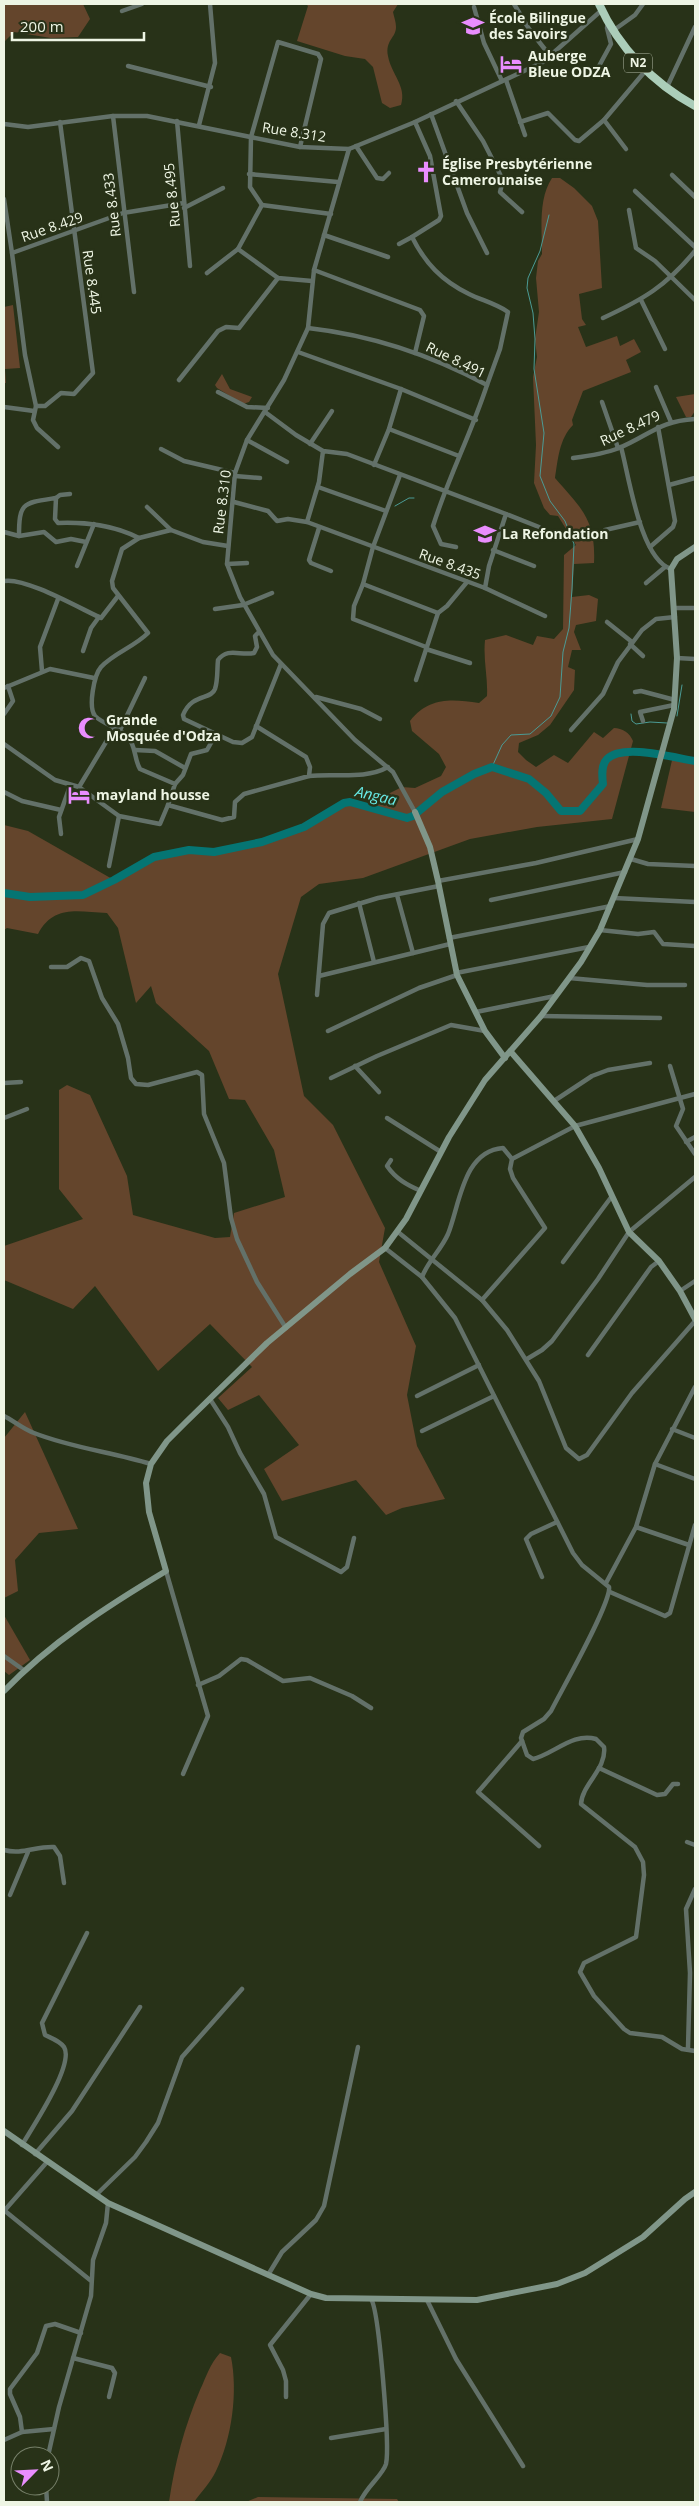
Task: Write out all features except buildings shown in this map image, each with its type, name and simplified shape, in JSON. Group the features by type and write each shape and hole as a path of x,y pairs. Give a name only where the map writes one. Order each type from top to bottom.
{"highway":[{"name":"N2","path":"602,6 616,30"},
{"name":"N2","path":"602,6 608,20 646,70 695,104"}],"street":[{"path":"122,10 142,4"},
{"path":"199,125 211,87 216,54 210,4"},
{"path":"514,4 529,29 551,57"},
{"path":"616,30 635,15 643,4"},
{"name":"Rue 8.312","path":"4,124 28,127 112,116 147,116 199,125 300,147 349,149 415,122 551,57 602,6"},
{"path":"474,7 484,43 504,81 524,135"},
{"path":"593,77 611,44 607,28 608,20"},
{"path":"667,86 695,27"},
{"path":"300,147 322,59 318,54 279,42 276,45 251,137 250,187 262,205 331,214"},
{"path":"128,66 211,87"},
{"path":"520,122 548,113 575,140 579,141 604,120 646,70"},
{"path":"456,101 479,135 503,180 500,190 522,212"},
{"path":"431,114 467,213 488,253"},
{"name":"Rue 8.433","path":"112,116 134,292"},
{"path":"604,120 626,149"},
{"name":"Rue 8.495","path":"177,121 190,266"},
{"name":"Rue 8.445","path":"35,409 46,406 61,393 74,394 93,373 60,122"},
{"path":"399,244 440,220 441,216 430,156 415,122"},
{"path":"356,146 377,178 382,179 389,173"},
{"name":"Rue 8.310","path":"349,149 314,270 308,328 298,352 247,440 235,474 228,564 231,577 243,605 281,664 355,740 388,767 399,782 415,812"},
{"path":"249,174 338,182"},
{"path":"672,175 695,197"},
{"name":"Rue 8.429","path":"4,199 12,253 123,213 184,206 223,188"},
{"path":"603,318 642,300 671,277 695,249 635,190"},
{"path":"207,273 238,249 262,205"},
{"path":"630,210 635,246 695,300"},
{"path":"324,235 388,257"},
{"path":"412,237 426,262 433,270 468,294 508,312 500,349 487,385"},
{"path":"238,249 278,278 312,281"},
{"path":"12,253 25,355 35,409 33,420 36,428 58,447"},
{"path":"314,270 422,312 424,316 415,353"},
{"path":"179,380 218,331 226,327 239,328 278,278"},
{"path":"642,300 665,349"},
{"name":"Rue 8.491","path":"308,328 352,334 415,353 463,372 487,385 476,420 459,456 433,526 440,544 456,547"},
{"path":"298,352 401,389 476,420"},
{"path":"656,387 671,422"},
{"path":"374,465 389,429 401,389"},
{"path":"218,392 246,407 266,410 310,444 324,451 347,454 539,527"},
{"path":"183,1774 208,1721 149,1512 146,1483 151,1464 167,1441 210,1399 286,1328 350,1274 385,1248 398,1232 441,1152 485,1080 542,1016 600,930 626,872 638,839 675,702 677,658 675,617 668,568 650,548 640,522 620,447 602,402"},
{"path":"4,407 35,409"},
{"path":"310,444 332,411"},
{"name":"Rue 8.479","path":"573,458 598,455 620,447 671,422 695,420"},
{"path":"650,548 675,524 670,485 658,427"},
{"path":"389,429 459,456"},
{"path":"247,440 287,462"},
{"path":"161,448 184,461 235,474 260,478"},
{"path":"307,522 318,487 324,451"},
{"path":"400,475 373,547 363,584 354,606 353,619 470,663"},
{"path":"670,485 695,478"},
{"path":"318,487 386,511"},
{"path":"19,536 19,514 22,509 32,503 70,494"},
{"path":"56,498 56,522 112,527 139,538"},
{"name":"Rue 8.435","path":"234,502 268,511 277,520 288,519 307,522 485,588 493,550 506,514"},
{"path":"147,507 171,530 203,542 228,546"},
{"path":"605,530 640,522"},
{"path":"77,566 94,524"},
{"path":"320,528 309,560 311,563 331,571"},
{"path":"171,530 139,538 123,548 116,562 112,581 118,596 148,633 110,659 94,678 95,715 120,730 129,738 140,770 176,784"},
{"path":"4,532 19,536 44,532 56,542 71,539 86,542"},
{"path":"646,583 695,547"},
{"path":"493,550 534,566"},
{"path":"228,564 247,563"},
{"path":"4,581 13,580 23,583 99,617"},
{"path":"416,680 438,613 447,606 467,582"},
{"path":"363,584 438,613"},
{"path":"485,588 545,616"},
{"path":"215,609 243,605 272,594"},
{"path":"83,651 91,628 99,617 104,616 118,596"},
{"path":"42,671 40,647 58,599"},
{"path":"674,608 695,608"},
{"path":"571,730 602,694 618,662 631,643 652,621 675,617"},
{"path":"607,622 643,656"},
{"path":"259,632 255,636 256,652 251,654 225,653 218,660 215,690 212,693 197,697 186,706 183,715 184,719 233,742 242,743 252,737 281,664"},
{"path":"677,658 695,659"},
{"path":"4,714 13,701 6,687 42,671 57,668 94,678"},
{"path":"120,730 145,678"},
{"path":"635,692 642,690 675,702"},
{"path":"315,697 361,709 380,719"},
{"path":"643,721 640,712 675,702"},
{"path":"256,726 306,758 310,767 309,776"},
{"path":"79,787 115,727"},
{"path":"4,744 45,774 70,786 79,787 119,816 160,824 176,784 186,768 191,754 207,750 216,734"},
{"path":"134,750 155,751 186,768"},
{"path":"168,806 228,820 234,817 234,802 244,794 309,776 375,773 388,767"},
{"path":"61,834 59,824 61,810 70,786"},
{"path":"4,792 22,801 48,809 61,810"},
{"path":"415,812 430,847 439,883 456,974 485,1031 505,1058"},
{"path":"109,866 119,816"},
{"path":"317,995 323,924 326,917 336,910 439,883 638,839"},
{"path":"631,859 648,864 695,866"},
{"path":"491,900 626,872"},
{"path":"397,895 413,953"},
{"path":"614,898 695,902"},
{"path":"358,903 374,962"},
{"path":"319,976 413,953 450,941 611,906"},
{"path":"600,930 638,934 654,932 663,944 695,946"},
{"path":"328,1032 419,988 456,974 589,948"},
{"path":"51,968 67,967 81,958 90,961 102,998 118,1024 128,1058 128,1069 136,1084 148,1085 197,1072 202,1075 204,1114 224,1163 230,1212 237,1239 257,1282 286,1328"},
{"path":"568,978 685,985"},
{"path":"476,1012 556,996"},
{"path":"542,1016 660,1018"},
{"path":"331,1078 451,1025 485,1031"},
{"path":"398,1232 482,1300 540,1381 566,1448 575,1458 583,1458 632,1393 695,1320 680,1291 659,1261 629,1232 575,1126 511,1052"},
{"path":"554,1101 592,1076 608,1070 650,1063"},
{"path":"355,1066 379,1092"},
{"path":"670,1066 680,1098 682,1112 676,1122 676,1126 695,1154"},
{"path":"4,1083 22,1082"},
{"path":"512,1159 575,1126 695,1094"},
{"path":"4,1118 27,1109"},
{"path":"388,1118 441,1152"},
{"path":"686,1142 695,1137"},
{"path":"422,1277 448,1232 463,1188 475,1162 500,1148 506,1150 512,1159 510,1169 513,1178 545,1228 482,1300"},
{"path":"390,1160 387,1166 393,1175 407,1185 421,1191"},
{"path":"526,1359 542,1350 552,1341 598,1279 629,1232 695,1177"},
{"path":"563,1262 612,1196"},
{"path":"385,1248 422,1277 455,1318 557,1522 578,1560 606,1583 610,1592 602,1616 551,1711 544,1719 522,1732 522,1741 527,1755 533,1759 571,1742 590,1738 600,1742 605,1753 599,1768 583,1794 581,1804 635,1848 643,1862 644,1875 636,1937 584,1963 580,1972 594,1996 624,2029 630,2033 662,2037 682,2049 688,2048 695,2051"},
{"path":"588,1355 651,1267 659,1261"},
{"path":"680,1291 695,1281"},
{"path":"416,1396 479,1366"},
{"path":"606,1583 636,1527 655,1464 695,1387"},
{"path":"422,1431 494,1396"},
{"path":"210,1399 228,1427 264,1494 276,1537 341,1572 347,1567 354,1538"},
{"path":"4,1416 32,1433 79,1448 123,1455 151,1464"},
{"path":"672,1429 695,1438"},
{"path":"655,1464 695,1479"},
{"path":"542,1577 526,1539 531,1534 557,1522"},
{"path":"610,1592 665,1616 673,1608 695,1525"},
{"path":"636,1527 689,1545"},
{"path":"4,1692 25,1671 87,1622 166,1571"},
{"path":"4,1656 25,1671"},
{"path":"198,1686 219,1676 241,1659 247,1660 283,1682 310,1678 371,1708"},
{"path":"522,1741 478,1792 539,1846"},
{"path":"599,1768 657,1795 665,1794 673,1784 678,1784"},
{"path":"687,1842 695,1845"},
{"path":"4,1850 28,1852 54,1847 60,1856 64,1883"},
{"path":"10,1895 28,1852"},
{"path":"688,2048 690,1973 686,1909 695,1889"},
{"path":"22,2145 48,2102 66,2061 64,2046 45,2034 42,2023 87,1933"},
{"path":"96,2195 135,2157 146,2142 158,2123 182,2058 242,1989"},
{"path":"35,2154 72,2111 140,2007"},
{"path":"268,2275 282,2252 316,2220 324,2206 358,2047"},
{"path":"4,2131 108,2203 311,2294 342,2299 494,2299 557,2284 585,2273 643,2238 695,2192"},
{"path":"47,2162 4,2211 90,2280"},
{"path":"50,2446 91,2296 90,2280 93,2260 106,2223 108,2203"},
{"path":"286,2397 286,2381 283,2370 270,2345 311,2294"},
{"path":"360,2502 364,2493 383,2470 386,2463 386,2429 378,2324 371,2299"},
{"path":"427,2300 456,2360 523,2466"},
{"path":"22,2432 20,2417 10,2394 10,2389 37,2353 46,2326 55,2324 81,2334"},
{"path":"73,2358 112,2368 115,2374 109,2397"},
{"path":"4,2440 22,2432 54,2429"},
{"path":"331,2438 386,2429"}],"shaded area":[{"path":"4,4 83,4 90,19 78,37 51,38 14,32 4,42"},
{"path":"306,4 398,4 393,12 396,31 387,51 402,92 401,105 390,108 382,103 373,67 365,59 345,56 297,41 308,6"},
{"path":"552,178 560,178 574,188 592,206 598,221 602,288 579,294 582,319 586,325 578,327 586,347 617,336 620,346 634,339 641,352 626,360 631,372 583,391 572,420 573,425 562,443 555,478 580,507 590,525 594,548 594,563 574,564 572,597 589,595 598,599 596,621 576,625 574,632 581,650 572,650 568,667 575,670 574,690 550,725 538,735 519,743 518,752 536,767 554,755 568,763 594,732 603,738 614,728 620,729 628,733 633,741 612,819 537,827 470,839 363,878 319,884 301,897 278,974 304,1096 333,1125 385,1228 379,1262 416,1346 407,1395 417,1446 445,1499 402,1508 386,1515 356,1480 282,1501 264,1469 299,1445 259,1395 228,1410 218,1398 252,1367 210,1324 158,1371 95,1286 73,1309 4,1280 4,1246 83,1219 59,1189 59,1090 67,1085 90,1095 127,1176 133,1215 215,1238 230,1237 234,1213 285,1197 274,1150 245,1100 229,1099 209,1051 156,1003 151,986 136,1003 118,928 107,913 77,911 59,914 44,924 38,934 7,928 4,930 4,825 28,831 114,880 154,857 189,850 214,852 262,842 304,827 344,803 364,806 402,787 415,788 441,776 446,767 439,754 412,731 410,721 417,713 433,704 450,701 479,703 487,696 485,640 506,635 533,645 537,636 554,639 563,629 564,555 576,545 558,516 550,515 544,508 534,483 536,445 533,377 537,357 535,339 539,312 536,278 538,261 542,254 541,225 543,205"},
{"path":"13,305 20,368 5,369 6,383 4,383 4,307"},
{"path":"222,374 230,389 252,397 249,402 243,404 217,388 215,385"},
{"path":"695,394 695,411 691,417 686,417 676,397"},
{"path":"673,756 695,761 695,812 661,808"},
{"path":"25,1412 78,1529 39,1533 15,1560 18,1591 4,1598 4,1438"},
{"path":"4,1615 30,1660 9,1675 4,1671"},
{"path":"220,2353 231,2357 234,2385 230,2430 222,2458 211,2479 194,2502 169,2502 177,2459 189,2418 208,2371"},
{"path":"258,2497 397,2499 399,2502 246,2502"}],"waterway":[{"path":"492,767 502,745 511,735 530,734 551,716 560,697 563,652 569,628 574,544 565,521 550,501 540,476 544,433 534,369 535,339 533,313 527,288 528,278 540,251 549,215"},
{"path":"395,506 409,498 414,498"},
{"path":"677,716 682,685"},
{"path":"631,714 632,721 636,724 650,722 667,723"},
{"name":"Angaa","path":"4,893 30,897 83,895 154,857 189,850 214,852 262,842 304,827 344,803 350,802 407,818 413,816 442,792 474,774 492,767 529,779 546,793 561,811 580,811 603,784 604,764 607,759 615,754 625,752 649,753 695,761"}],"place":[{"name":"École Bilingue des Savoirs","path":"473,26"},
{"name":"Auberge Bleue ODZA","path":"511,64"},
{"name":"Église Presbytérienne Camerounaise","path":"426,172"},
{"name":"La Refondation","path":"485,534"},
{"name":"Grande Mosquée d'Odza","path":"89,728"},
{"name":"mayland housse","path":"79,795"}]}
